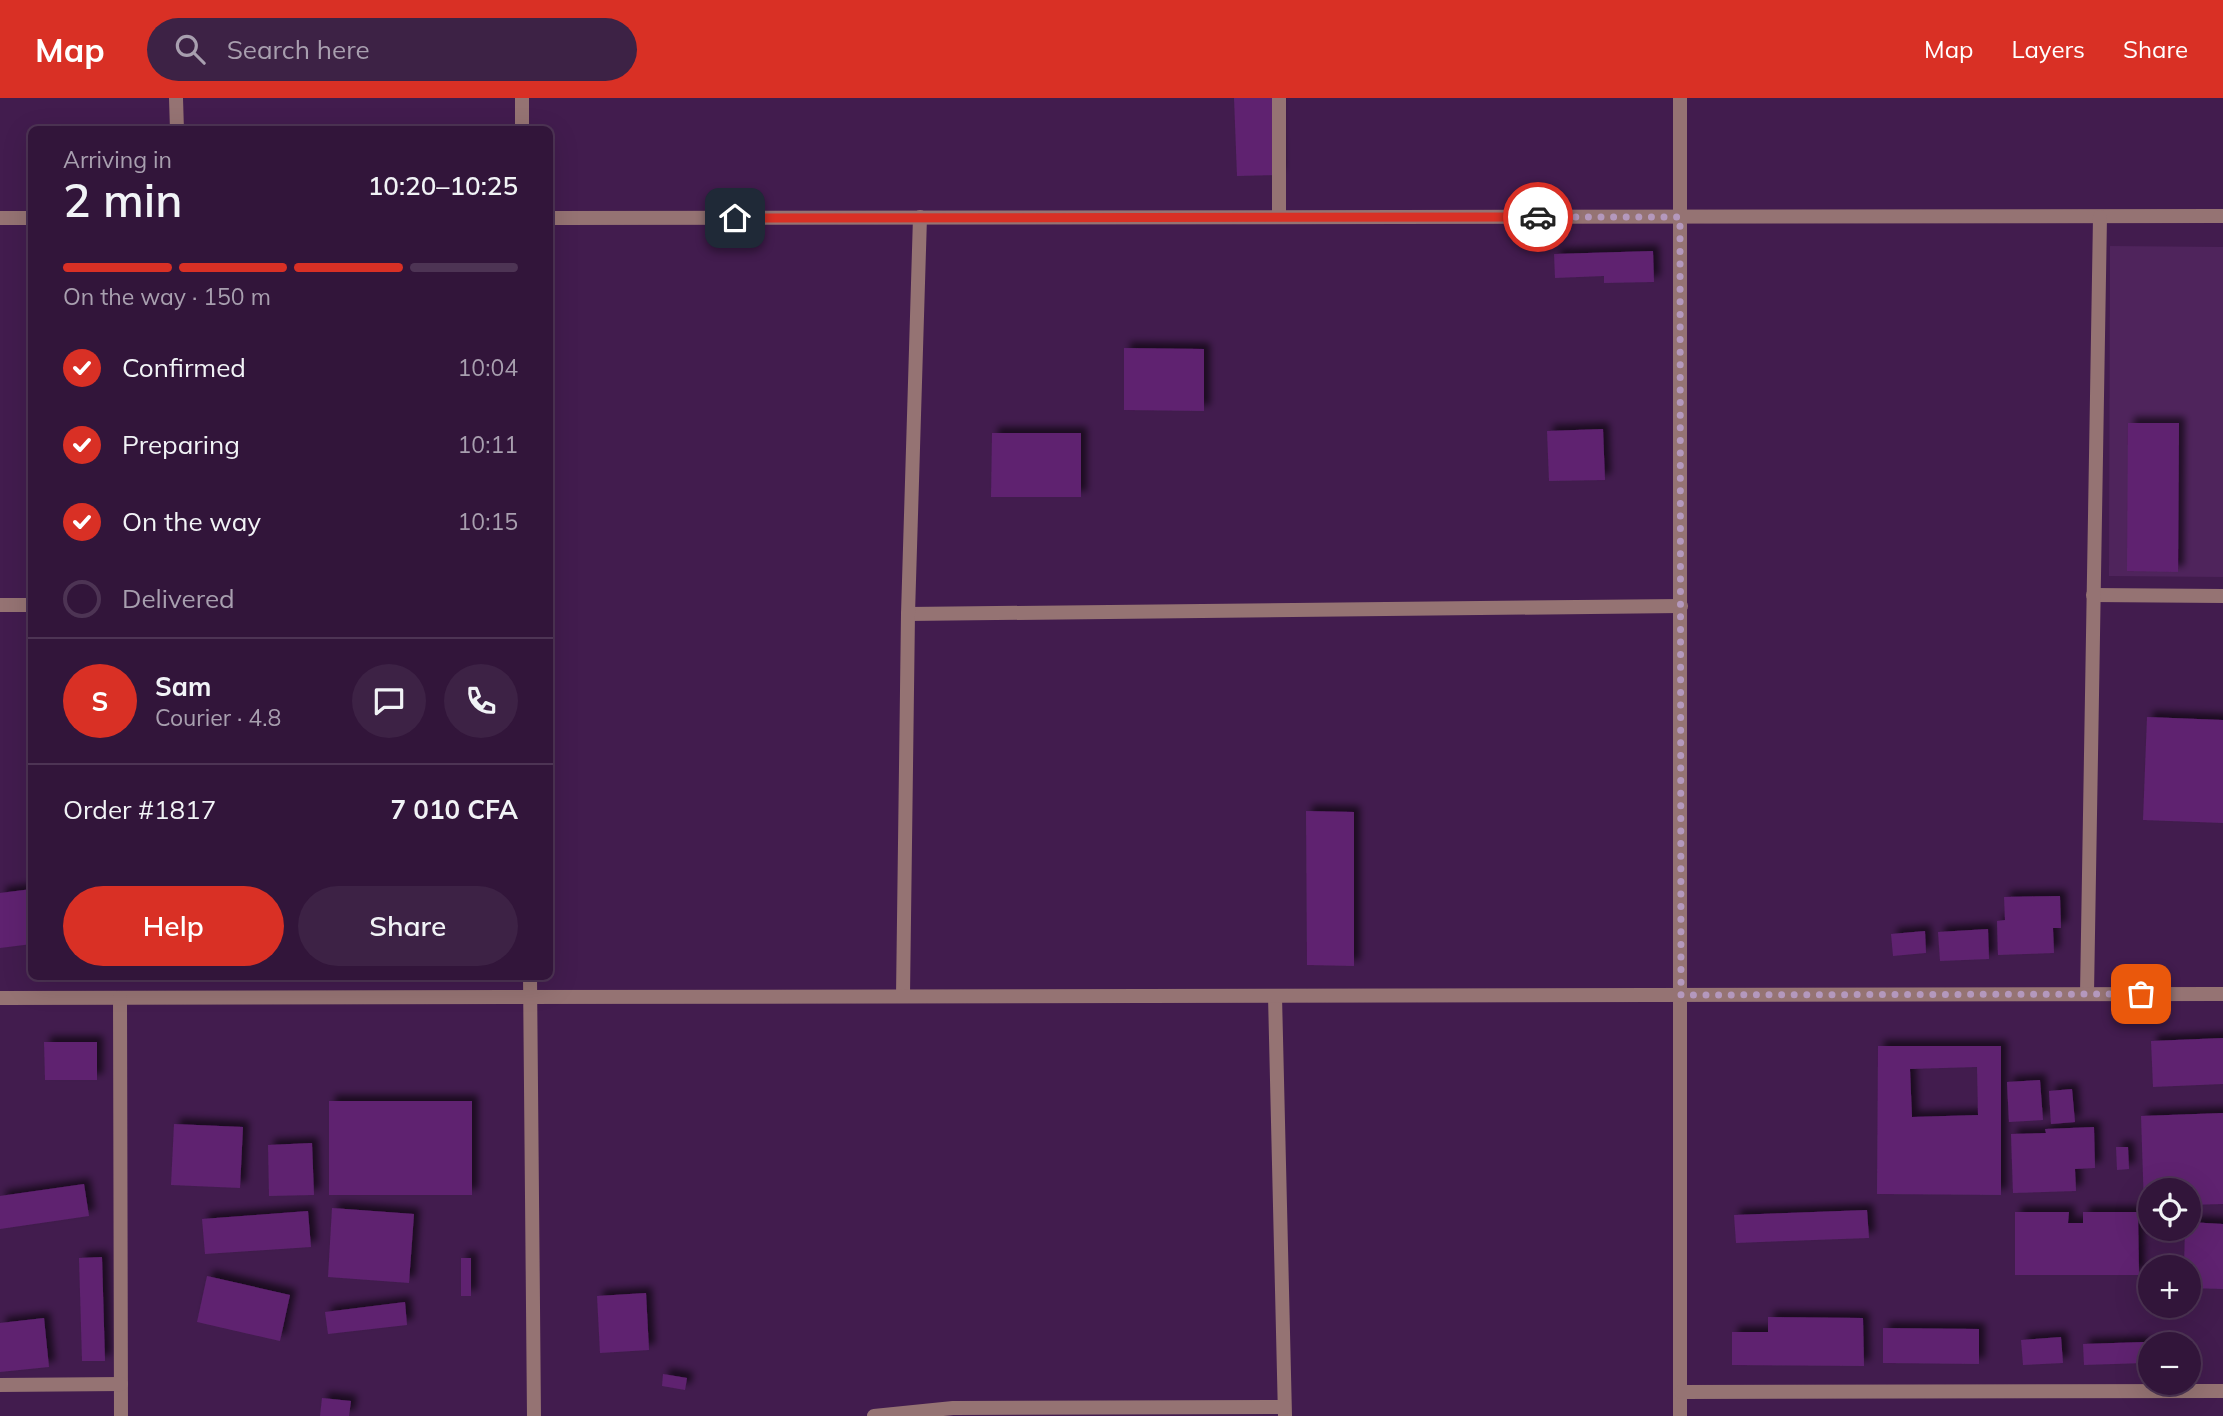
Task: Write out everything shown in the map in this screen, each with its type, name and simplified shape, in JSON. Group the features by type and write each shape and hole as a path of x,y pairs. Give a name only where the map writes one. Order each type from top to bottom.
{"street":[{"path":"176,98 177,126"},
{"path":"522,98 522,126"},
{"path":"1279,98 1279,217"},
{"path":"1680,98 1681,1416"},
{"path":"553,218 2223,216"},
{"path":"2087,994 2100,217"},
{"path":"0,218 28,218"},
{"path":"903,996 908,614 920,218"},
{"path":"2093,594 2223,596"},
{"path":"0,604 28,605"},
{"path":"908,614 1681,606"},
{"path":"530,980 534,1416"},
{"path":"0,998 2223,994"},
{"path":"874,1416 953,1408 1284,1412 1275,996"},
{"path":"120,998 121,1416"},
{"path":"0,1385 121,1384"},
{"path":"1681,1392 2223,1391"}],"shaded area":[{"path":"2110,246 2223,247 2223,577 2109,576"}],"building":[{"path":"1234,98 1275,98 1278,175 1237,176"},
{"path":"1653,251 1654,282 1604,283 1604,276 1555,278 1554,254"},
{"path":"1124,348 1204,349 1204,411 1124,410"},
{"path":"2128,423 2179,423 2178,572 2127,571"},
{"path":"1603,429 1605,480 1549,481 1547,431"},
{"path":"992,433 1081,433 1081,497 991,497"},
{"path":"2147,717 2223,720 2223,823 2143,820"},
{"path":"1306,811 1354,812 1354,966 1307,965"},
{"path":"28,890 28,944 0,948 0,893"},
{"path":"2060,896 2061,928 2053,928 2054,953 1998,955 1997,921 2005,920 2004,897"},
{"path":"1988,929 1989,959 1940,961 1938,932"},
{"path":"1925,931 1926,953 1893,956 1891,934"},
{"path":"2223,1038 2223,1084 2153,1087 2151,1041"},
{"path":"44,1042 97,1042 97,1080 45,1080"},
{"path":"1878,1046 2001,1046 2001,1195 1877,1194","holes":["1977,1067 1978,1115 1912,1117 1910,1069"]},
{"path":"2040,1080 2043,1120 2009,1122 2007,1082"},
{"path":"2072,1089 2075,1122 2051,1124 2049,1091"},
{"path":"329,1101 472,1101 472,1195 329,1195"},
{"path":"2223,1113 2223,1204 2201,1205 2201,1178 2143,1178 2141,1116"},
{"path":"174,1124 243,1127 240,1188 171,1185"},
{"path":"2094,1127 2095,1168 2075,1169 2076,1191 2013,1193 2011,1134 2046,1133 2045,1129"},
{"path":"312,1143 314,1195 269,1196 268,1145"},
{"path":"2116,1147 2128,1147 2129,1169 2117,1170"},
{"path":"84,1184 89,1216 0,1229 0,1196"},
{"path":"332,1208 414,1214 409,1283 328,1277"},
{"path":"1867,1210 1869,1238 1736,1243 1734,1215"},
{"path":"308,1211 311,1247 205,1254 202,1219"},
{"path":"2015,1212 2069,1212 2068,1223 2083,1223 2083,1212 2138,1212 2138,1275 2015,1275"},
{"path":"2201,1223 2223,1224 2223,1289 2201,1288 2201,1255 2184,1255 2185,1241 2201,1241"},
{"path":"102,1257 105,1361 82,1361 79,1258"},
{"path":"461,1258 471,1258 471,1296 461,1296"},
{"path":"207,1276 290,1295 280,1341 197,1322"},
{"path":"646,1293 649,1350 600,1353 597,1296"},
{"path":"405,1302 407,1325 328,1334 325,1312"},
{"path":"1768,1317 1863,1318 1864,1366 1732,1365 1732,1332 1768,1332"},
{"path":"44,1318 49,1367 0,1372 0,1323"},
{"path":"1883,1328 1979,1329 1979,1364 1883,1363"},
{"path":"2061,1337 2063,1363 2023,1365 2021,1340"},
{"path":"2138,1342 2138,1363 2084,1365 2083,1344"},
{"path":"663,1374 687,1378 685,1390 662,1386"},
{"path":"322,1398 351,1401 349,1416 320,1416"}],"way so far":[{"path":"1538,217 1680,217 1681,995 2141,994"}],"route":[{"path":"735,218 1538,217"}]}
